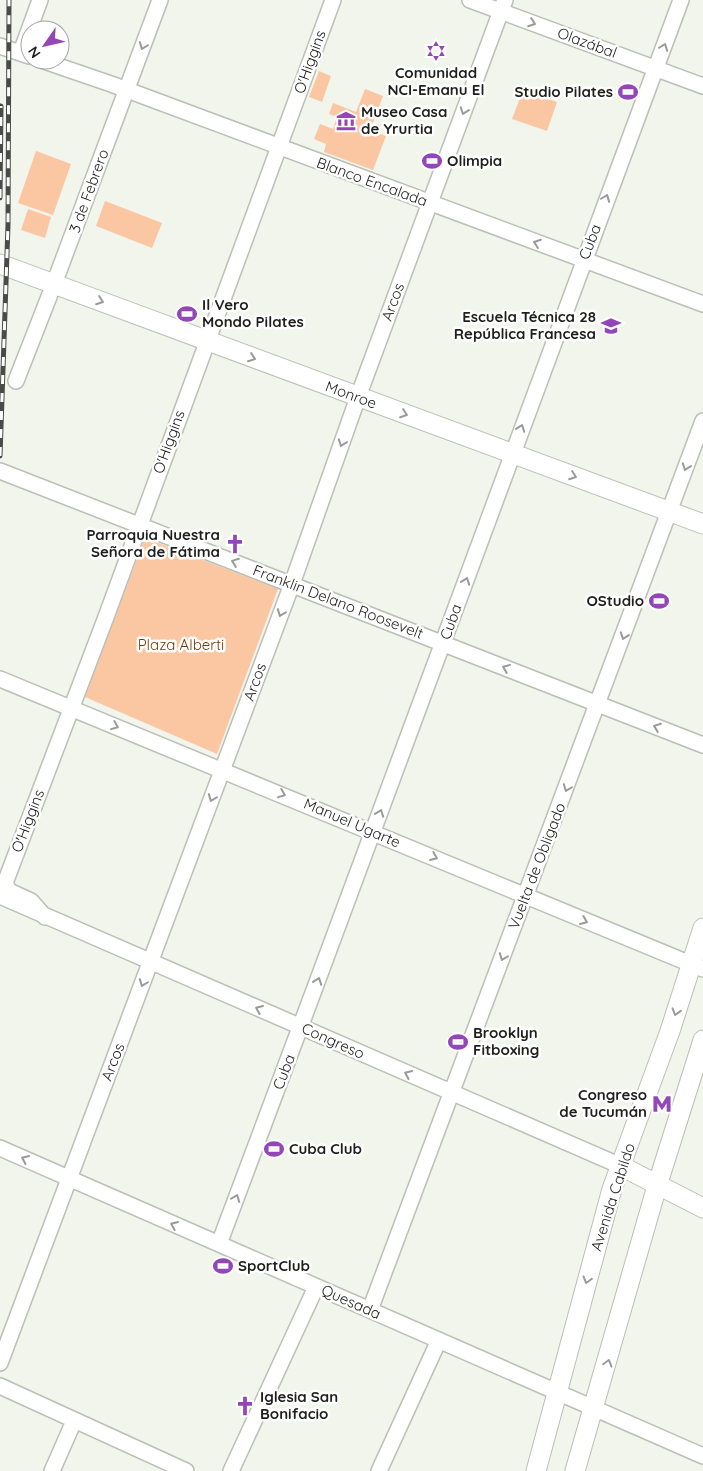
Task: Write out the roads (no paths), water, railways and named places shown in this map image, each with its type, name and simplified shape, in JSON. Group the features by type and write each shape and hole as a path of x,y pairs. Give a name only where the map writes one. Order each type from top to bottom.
{"main road":[{"name":"Monroe","path":"0,264 703,524"},
{"name":"Avenida Cabildo","path":"536,1471 612,1189 628,1170 670,1031 697,968 703,928"},
{"path":"575,1471 595,1410 657,1186 703,1040"},
{"path":"628,1170 703,1208"}],"street":[{"path":"34,20 40,0"},
{"name":"3 de Febrero","path":"16,381 160,0"},
{"name":"O'Higgins","path":"2,890 333,0"},
{"name":"Olazábal","path":"470,0 503,6 703,86"},
{"name":"Cuba","path":"219,1244 444,643 582,260 682,0"},
{"name":"Arcos","path":"0,1363 292,584 358,397 503,6"},
{"path":"0,46 20,52"},
{"name":"Blanco Encalada","path":"69,70 703,304"},
{"name":"Vuelta de Obligado","path":"370,1310 703,422"},
{"name":"Franklin Delano Roosevelt","path":"0,470 138,526 703,744"},
{"name":"Manuel Ugarte","path":"0,679 373,832 697,968"},
{"name":"Congreso","path":"2,890 45,917 628,1170"},
{"name":"Congreso","path":"0,905 22,914 45,917"},
{"name":"Quesada","path":"0,1148 703,1456"},
{"path":"231,1471 316,1287"},
{"path":"379,1471 439,1340"},
{"path":"0,1386 186,1471"},
{"path":"52,1471 74,1420"}],"railway":[{"path":"0,456 8,225 9,0"},
{"path":"0,198 1,106"}],"place":[{"name":"Comunidad NCI-Emanu El","path":"436,51"},
{"name":"Studio Pilates","path":"628,92"},
{"name":"Museo Casa de Yrurtia","path":"346,121"},
{"name":"Olimpia","path":"432,161"},
{"name":"Il Vero Mondo Pilates","path":"187,314"},
{"name":"Escuela Técnica 28 República Francesa","path":"611,326"},
{"name":"Parroquia Nuestra Señora de Fátima","path":"235,544"},
{"name":"OStudio","path":"659,601"},
{"name":"Brooklyn Fitboxing","path":"458,1042"},
{"name":"Congreso de Tucumán","path":"662,1104"},
{"name":"Cuba Club","path":"274,1149"},
{"name":"SportClub","path":"223,1266"},
{"name":"Iglesia San Bonifacio","path":"245,1406"}],"park label":[{"name":"Plaza Alberti","path":"181,645"}]}
